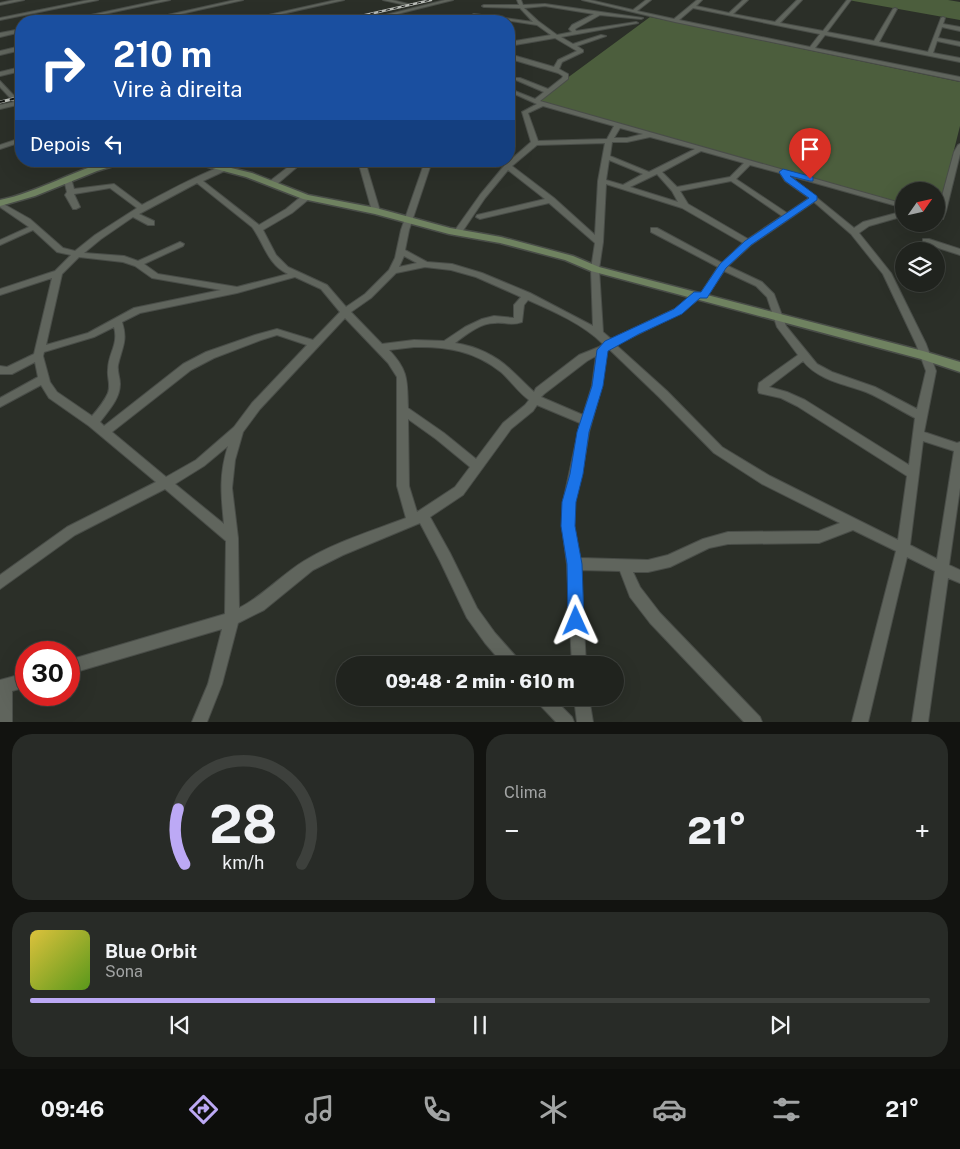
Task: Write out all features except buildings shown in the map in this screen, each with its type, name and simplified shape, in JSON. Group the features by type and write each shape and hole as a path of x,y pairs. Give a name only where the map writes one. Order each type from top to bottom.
{"street":[{"path":"0,4 22,0"},
{"path":"18,15 96,0"},
{"path":"78,2 93,15 168,0"},
{"path":"171,15 241,0"},
{"path":"274,15 342,0"},
{"path":"385,0 406,4"},
{"path":"392,15 451,0"},
{"path":"474,15 492,0"},
{"path":"519,0 520,6 532,21 557,35 581,52 560,61 556,70"},
{"path":"584,0 597,1 649,16 960,79"},
{"path":"634,11 649,0"},
{"path":"675,21 700,0"},
{"path":"730,14 746,0"},
{"path":"776,24 800,0"},
{"path":"812,48 849,1"},
{"path":"301,4 308,7"},
{"path":"484,6 546,5 627,18 646,18 649,16"},
{"path":"693,7 960,60"},
{"path":"876,42 895,9"},
{"path":"574,32 572,29 574,26 598,14"},
{"path":"0,19 15,16"},
{"path":"930,54 943,18"},
{"path":"515,21 538,24"},
{"path":"515,43 641,22"},
{"path":"941,25 960,28"},
{"path":"0,35 15,32"},
{"path":"573,46 602,36"},
{"path":"936,39 960,44"},
{"path":"0,53 15,49"},
{"path":"515,59 527,64 556,70 567,77 525,112 535,144"},
{"path":"0,74 15,70"},
{"path":"518,79 549,92"},
{"path":"0,83 15,98"},
{"path":"515,93 539,102 700,149 895,203"},
{"path":"0,107 15,105"},
{"path":"618,125 609,141 602,181 599,242 595,269 598,333 606,347 718,450 766,480 960,577"},
{"path":"515,160 527,148 535,144 632,139 650,134"},
{"path":"0,147 15,142"},
{"path":"945,199 960,146"},
{"path":"624,187 700,149"},
{"path":"607,157 649,174"},
{"path":"675,190 732,179 749,162"},
{"path":"0,203 29,195 106,167"},
{"path":"215,167 249,175 306,197 376,211 457,233 501,240 569,258 595,269 924,355 960,367"},
{"path":"228,167 197,180 133,214 93,239 74,254 58,273 39,353 44,379 53,395 93,423 232,538"},
{"path":"273,183 293,167"},
{"path":"363,167 376,211"},
{"path":"0,583 43,550 71,532 166,483 200,462 238,430 256,406 345,312 368,296 393,271 427,167"},
{"path":"457,233 508,167"},
{"path":"510,167 599,242"},
{"path":"658,171 675,190 685,206"},
{"path":"783,172 788,179 854,232 887,273 921,344 931,371 921,416 904,549 860,722"},
{"path":"732,179 787,216"},
{"path":"68,180 71,192 68,195 76,207"},
{"path":"197,180 258,229 273,257 285,269 324,287 345,312 392,360 402,377 403,486 418,518 445,557 472,613 506,656"},
{"path":"602,181 685,206 748,243"},
{"path":"71,192 111,186 143,209"},
{"path":"258,229 289,211 306,197"},
{"path":"80,664 232,620 259,605 308,566 338,551 418,518 459,491 507,426 530,408 540,391 583,358 678,311 700,295 723,266 748,243 814,198"},
{"path":"480,217 551,200"},
{"path":"0,203 34,227 60,250 74,254 111,256 138,264 156,276 238,290"},
{"path":"133,214 152,223"},
{"path":"854,232 861,226 895,217"},
{"path":"0,243 34,227"},
{"path":"654,230 759,284 771,296 782,328 813,366 828,375 871,390 921,416"},
{"path":"926,241 960,252"},
{"path":"138,264 180,244"},
{"path":"400,251 425,264"},
{"path":"393,271 425,264 452,267 479,275 527,295 598,333"},
{"path":"0,292 58,273"},
{"path":"0,370 8,371 39,353 91,335 137,310 238,290 296,274"},
{"path":"448,343 482,322 493,319 516,322 519,320 519,306 527,295"},
{"path":"93,423 111,397 116,385 112,368 122,344 117,321"},
{"path":"104,432 187,367 210,355 277,332 314,344"},
{"path":"381,348 431,342 448,343 472,350 504,368 536,400 586,421"},
{"path":"579,656 574,564 568,526 569,502 586,421 598,386 606,347"},
{"path":"803,356 763,386 763,390 783,395 801,403 914,474"},
{"path":"0,403 44,379"},
{"path":"403,410 440,436 478,467"},
{"path":"199,722 215,684 232,620 232,538 226,488 229,460 238,430"},
{"path":"920,434 960,448 920,722"},
{"path":"574,564 648,566 670,561 707,543 728,538 819,537 854,524"},
{"path":"624,565 635,592 655,618 755,722"},
{"path":"3,686 4,722"},
{"path":"551,706 567,722"},
{"path":"583,706 584,722"}],"green space":[{"path":"848,0 948,0 960,2 960,20"},
{"path":"650,17 960,82 960,126 945,186 945,182 895,182 895,201 536,101"}],"railway":[{"path":"365,15 431,0"},
{"path":"0,102 15,98"}],"route":[{"path":"576,621 574,564 568,526 569,502 583,432 598,386 602,350 609,344 648,324 672,315 698,295 703,296 723,266 748,243 814,198 788,179 783,172 810,179"}]}
